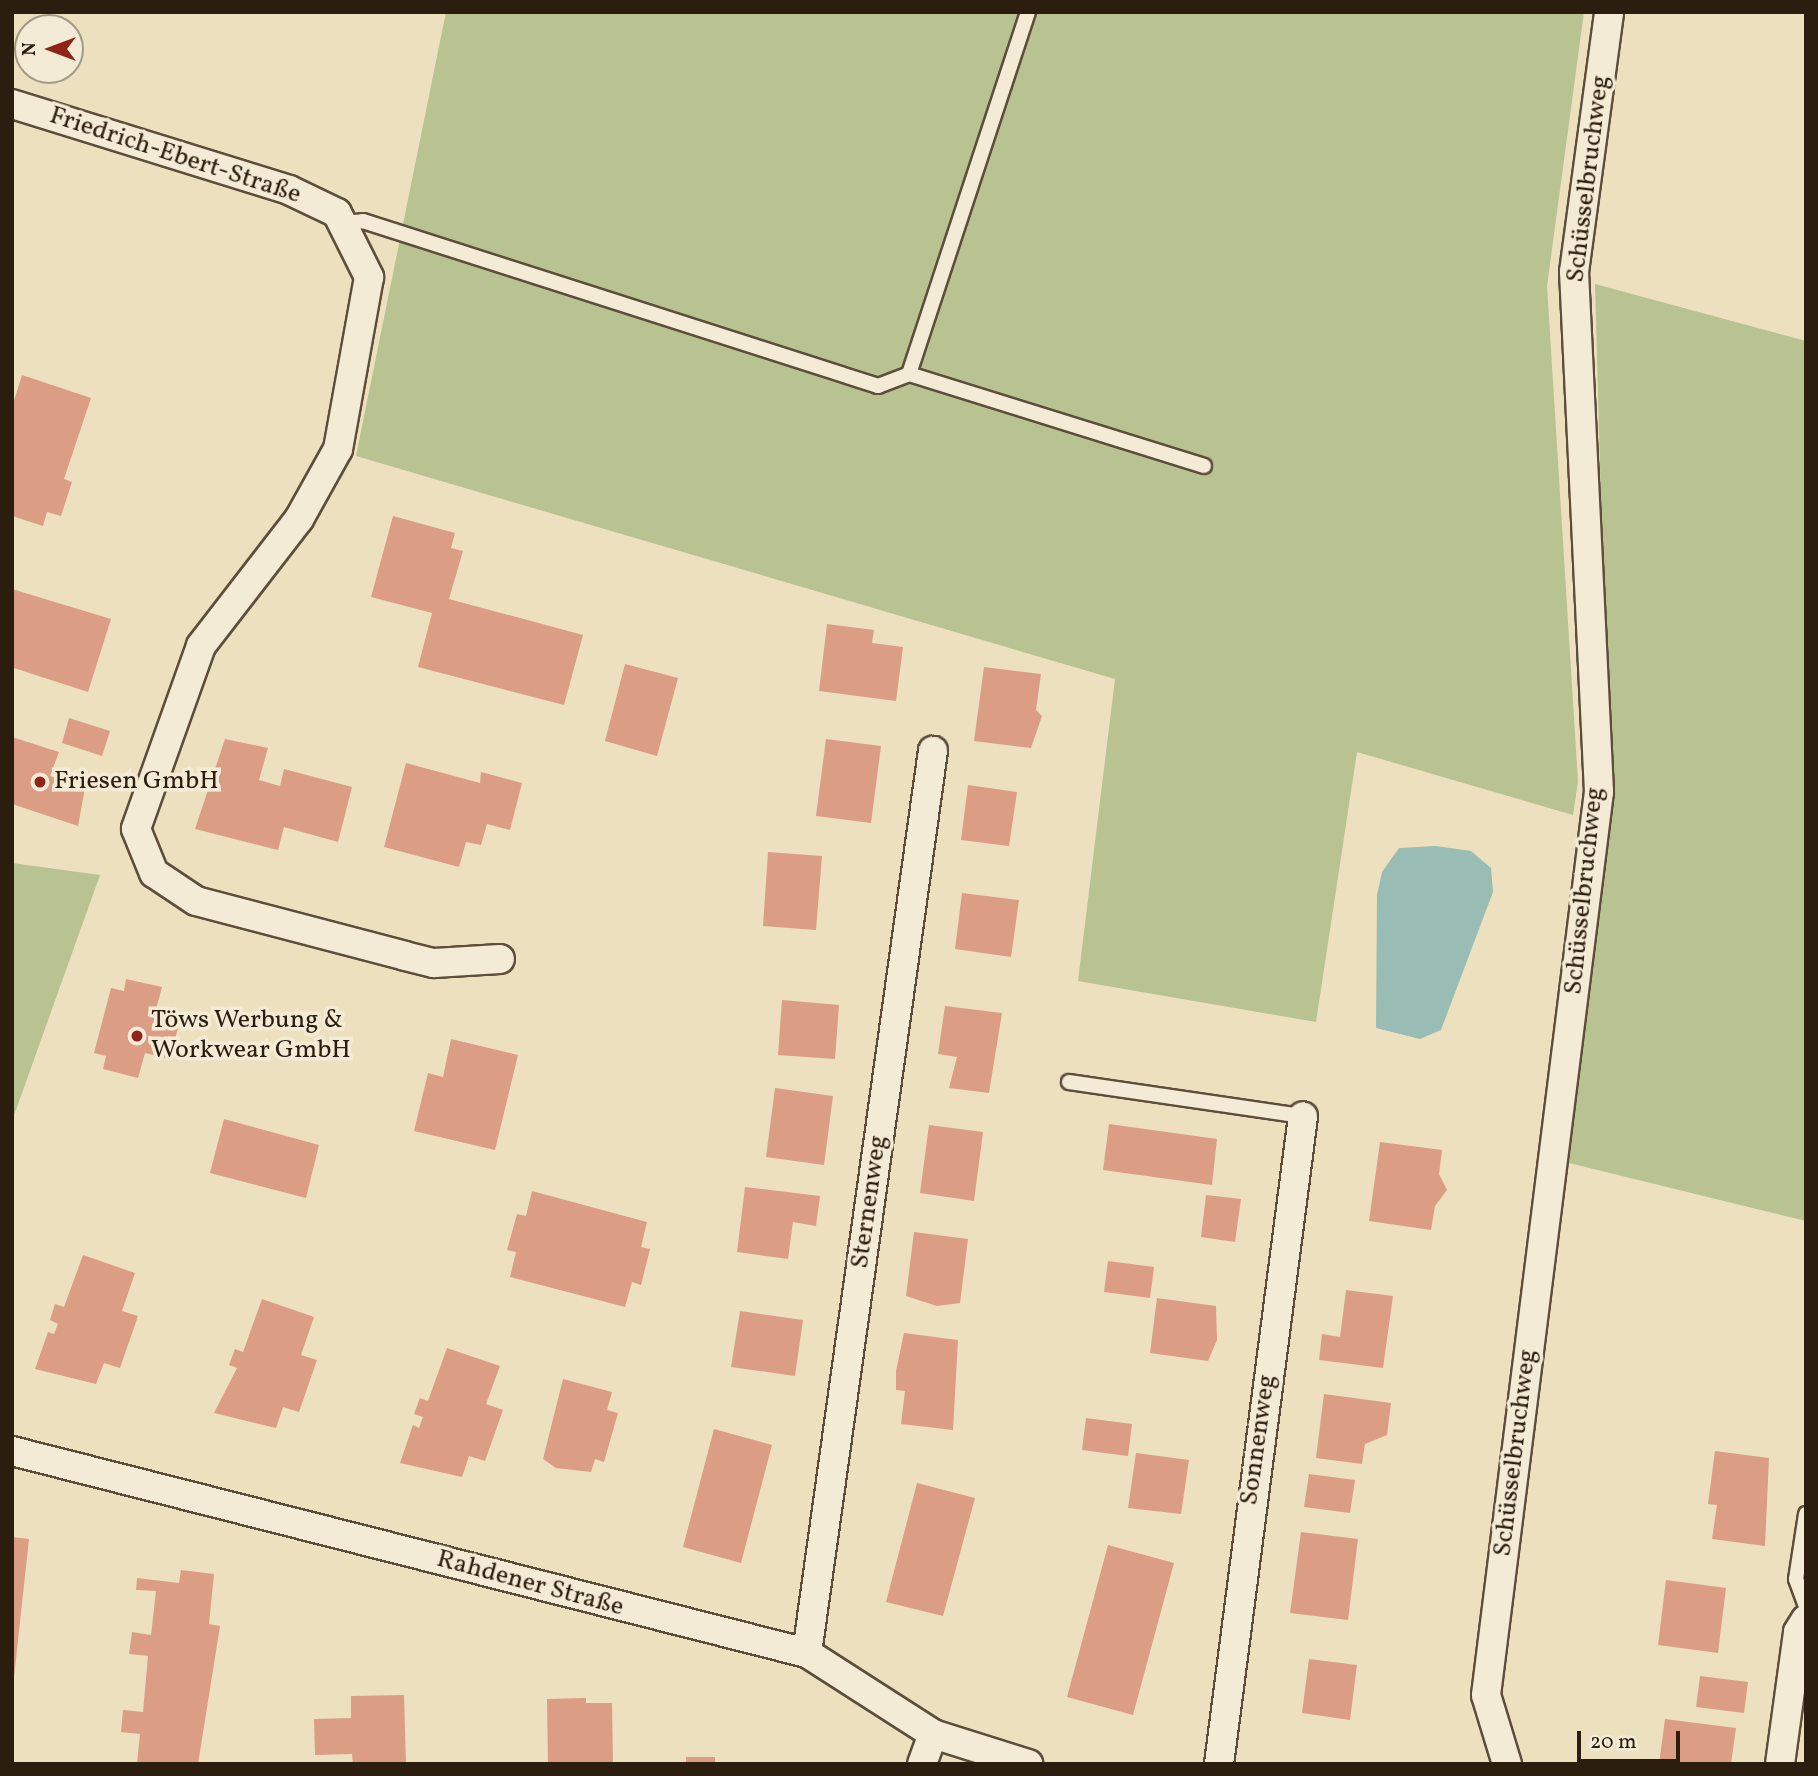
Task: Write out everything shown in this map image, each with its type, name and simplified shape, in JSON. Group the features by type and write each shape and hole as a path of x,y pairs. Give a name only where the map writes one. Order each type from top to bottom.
{"street":[{"name":"Schüsselbruchweg","path":"1507,1764 1486,1695 1599,792 1574,272 1609,12"},
{"name":"Friedrich-Ebert-Straße","path":"12,104 289,190 337,213 369,277 338,449 299,519 201,646 136,830 154,873 196,901 435,963 500,959"},
{"name":"Sternenweg","path":"807,1653 933,751"},
{"name":"Sonnenweg","path":"1219,1764 1303,1116"},
{"name":"Rahdener Straße","path":"12,1451 807,1653 933,1734 1028,1764"},
{"path":"1780,1764 1798,1632 1806,1619"},
{"path":"922,1764 933,1734"}],"lane":[{"path":"909,374 1028,12"},
{"path":"342,223 363,221 878,386 909,374 1204,466"},
{"path":"1069,1082 1303,1116"},
{"path":"1806,1514 1796,1579 1806,1607"}],"green space":[{"path":"446,12 1584,12 1547,286 1578,782 1573,815 1357,752 1316,1022 1078,981 1115,679 356,456"},
{"path":"1595,284 1806,341 1806,1221 1561,1161 1609,793"},
{"path":"12,863 100,875 12,1121"}],"water":[{"path":"1436,846 1471,851 1491,868 1493,892 1441,1030 1420,1039 1376,1028 1377,895 1382,872 1399,848"}],"building":[{"path":"22,375 91,398 64,479 72,482 61,516 47,512 43,526 12,516 12,407"},
{"path":"393,516 455,533 451,548 463,551 449,599 583,635 564,705 418,667 432,613 371,597"},
{"path":"12,589 111,619 88,692 14,668"},
{"path":"827,624 874,630 872,643 903,647 896,701 819,691"},
{"path":"625,664 678,678 657,756 605,741"},
{"path":"984,667 1041,674 1036,710 1042,716 1031,748 974,741"},
{"path":"69,718 110,731 102,756 62,743"},
{"name":"Friesen GmbH","path":"12,737 59,752 50,776 85,788 78,826 12,804"},
{"path":"225,739 268,748 259,780 280,786 284,769 352,787 338,842 284,827 278,850 195,829"},
{"path":"826,739 881,746 871,823 816,816"},
{"path":"406,763 480,783 481,772 522,783 510,830 487,824 481,845 466,842 459,867 384,847"},
{"path":"968,785 1017,792 1009,846 961,840"},
{"path":"768,852 822,856 816,930 763,926"},
{"path":"962,893 1019,900 1011,957 955,949"},
{"name":"Töws Werbung & Workwear GmbH","path":"126,979 162,987 155,1013 180,1020 170,1059 145,1053 138,1078 103,1069 106,1056 94,1053 111,988 124,991"},
{"path":"782,1000 839,1005 835,1059 778,1055"},
{"path":"945,1006 1002,1013 989,1093 949,1088 957,1057 938,1054"},
{"path":"451,1039 518,1055 495,1150 414,1131 428,1073 443,1077"},
{"path":"775,1088 833,1096 824,1165 766,1157"},
{"path":"224,1119 319,1145 306,1198 210,1173"},
{"path":"1109,1124 1217,1139 1212,1185 1103,1170"},
{"path":"929,1125 983,1132 974,1201 920,1193"},
{"path":"1380,1142 1442,1150 1439,1174 1447,1190 1435,1206 1431,1230 1369,1221"},
{"path":"745,1187 820,1196 816,1226 793,1222 788,1259 737,1252"},
{"path":"532,1191 647,1222 641,1247 650,1249 641,1285 632,1282 625,1307 510,1277 516,1252 507,1250 517,1214 526,1216"},
{"path":"1206,1195 1241,1199 1235,1242 1201,1237"},
{"path":"914,1232 968,1239 960,1303 937,1306 906,1296"},
{"path":"83,1255 135,1273 122,1311 138,1316 120,1368 104,1363 96,1384 35,1369 48,1332 54,1334 58,1324 50,1320 55,1304 64,1307"},
{"path":"1108,1261 1154,1267 1150,1298 1104,1292"},
{"path":"1346,1290 1393,1296 1383,1368 1319,1360 1322,1334 1340,1337"},
{"path":"1157,1298 1216,1306 1217,1340 1208,1361 1150,1353"},
{"path":"262,1299 314,1317 301,1355 317,1360 299,1412 283,1407 276,1428 214,1413 237,1368 229,1365 235,1349 243,1352"},
{"path":"740,1311 803,1320 795,1376 731,1367"},
{"path":"904,1333 958,1340 953,1430 901,1424 905,1391 896,1390 896,1371"},
{"path":"447,1348 500,1366 486,1404 503,1410 485,1461 469,1456 462,1477 400,1463 413,1425 419,1428 423,1417 414,1414 420,1398 428,1401"},
{"path":"563,1379 612,1392 607,1410 618,1413 604,1462 595,1459 591,1472 556,1468 543,1459"},
{"path":"1324,1394 1391,1403 1387,1435 1365,1444 1362,1464 1316,1458"},
{"path":"1086,1418 1132,1424 1128,1456 1082,1450"},
{"path":"714,1429 772,1445 741,1563 683,1547"},
{"path":"1715,1451 1769,1458 1765,1546 1712,1539 1717,1505 1708,1504"},
{"path":"1136,1453 1189,1460 1181,1514 1128,1508"},
{"path":"1309,1474 1355,1480 1350,1513 1304,1507"},
{"path":"917,1483 975,1498 943,1616 886,1602"},
{"path":"1301,1532 1358,1539 1348,1620 1290,1613"},
{"path":"12,1537 29,1539 14,1677 12,1676"},
{"path":"1108,1545 1174,1563 1133,1715 1067,1697"},
{"path":"181,1570 214,1574 209,1624 220,1626 198,1764 137,1764 140,1734 121,1732 123,1710 143,1712 148,1656 129,1654 132,1632 151,1635 156,1591 136,1590 137,1578 179,1583"},
{"path":"1666,1580 1726,1588 1718,1653 1658,1645"},
{"path":"1309,1659 1357,1665 1350,1720 1302,1713"},
{"path":"1700,1676 1748,1682 1744,1713 1696,1707"},
{"path":"404,1695 406,1764 353,1764 352,1754 315,1755 314,1719 351,1718 351,1696"},
{"path":"586,1698 586,1703 612,1703 613,1764 548,1764 547,1699"},
{"path":"1665,1719 1736,1728 1731,1764 1659,1764"},
{"path":"686,1757 715,1757 715,1764 686,1764"}],"place":[{"name":"Friesen GmbH","path":"40,782"},
{"name":"Töws Werbung & Workwear GmbH","path":"137,1036"}]}
